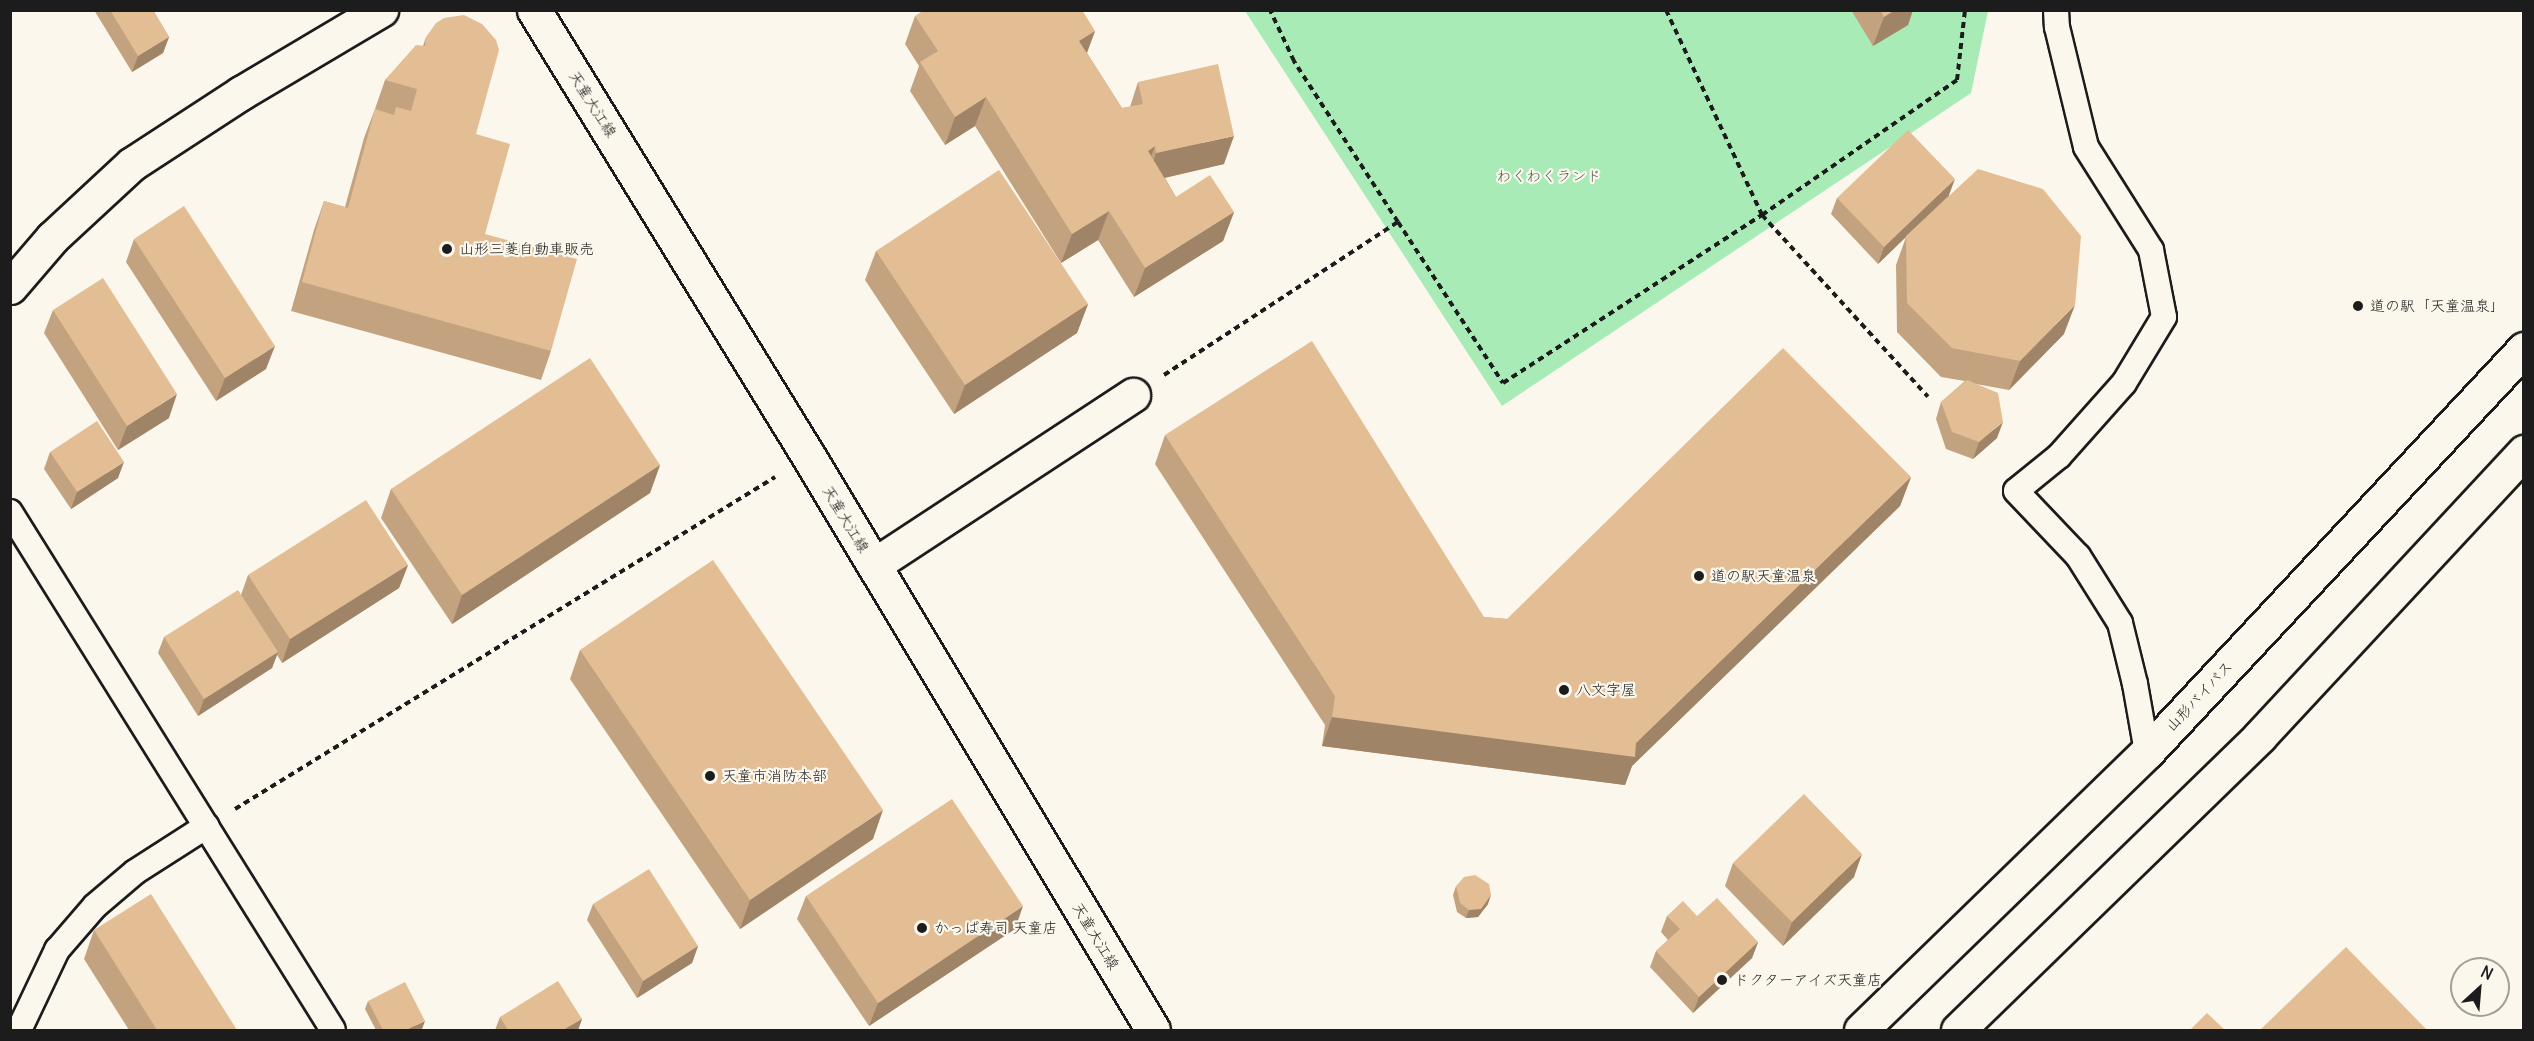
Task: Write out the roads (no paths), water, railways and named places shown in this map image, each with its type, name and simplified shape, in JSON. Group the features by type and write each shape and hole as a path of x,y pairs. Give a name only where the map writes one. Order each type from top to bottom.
{"main road":[{"path":"10,287 52,238 132,164 241,93 381,10"},
{"name":"天童大江線","path":"534,10 809,457 1153,1030"},
{"name":"山形バイパス","path":"1861,1030 2147,752 2523,349"},
{"path":"874,565 1133,395"},
{"path":"1958,1030 2260,736 2523,452"}],"lane":[{"path":"2056,10 2057,27 2086,147 2151,249 2164,317 2124,383 2059,456 2016,491 2078,556 2120,623 2135,684 2147,752"},
{"path":"10,512 333,1030"},
{"path":"18,1030 57,950 95,906 135,872 207,826"}],"place":[{"name":"山形三菱自動車販売","path":"447,249"},
{"name":"道の駅「天童温泉」","path":"2358,306"},
{"name":"道の駅天童温泉","path":"1699,576"},
{"name":"八文字屋","path":"1564,690"},
{"name":"天童市消防本部","path":"710,776"},
{"name":"かっぱ寿司 天童店","path":"922,928"},
{"name":"ドクターアイズ天童店","path":"1722,980"}],"park label":[{"name":"わくわくランド","path":"1549,176"}]}
